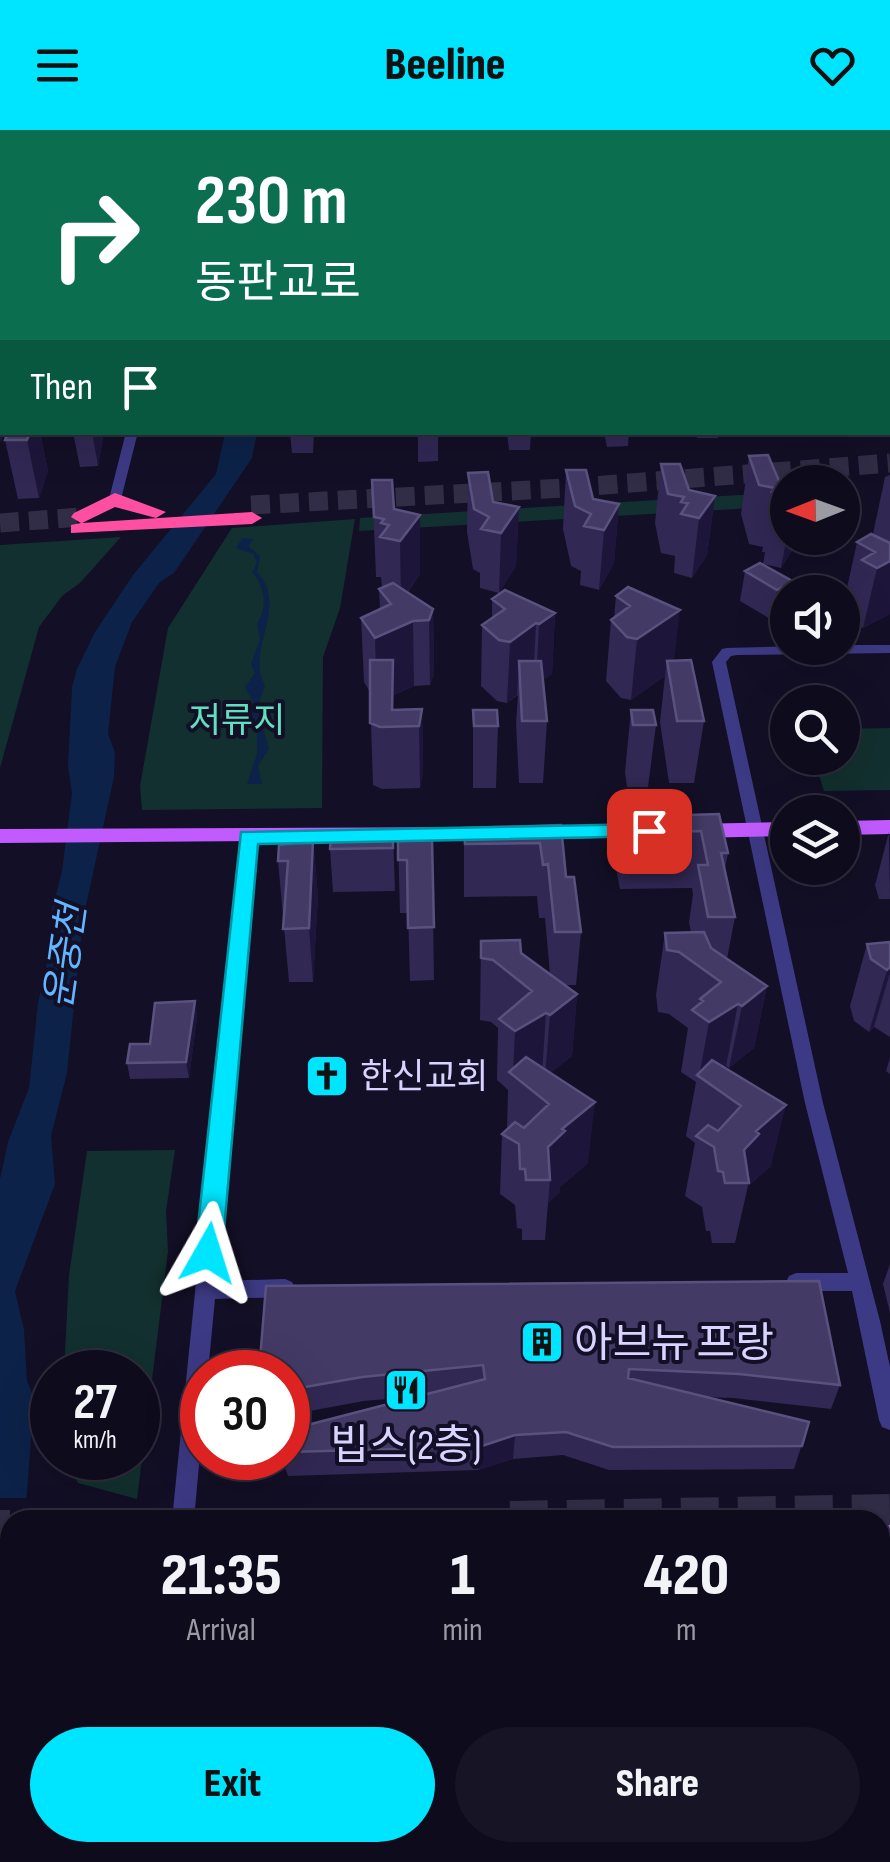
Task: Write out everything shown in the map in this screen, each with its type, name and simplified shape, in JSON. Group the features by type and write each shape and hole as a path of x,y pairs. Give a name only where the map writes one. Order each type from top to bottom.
{"highway":[{"path":"80,523 119,512 156,512 243,512 119,512"}],"main road":[{"path":"860,828 890,827"},
{"path":"0,836 249,837 770,829"}],"street":[{"path":"119,512 132,435"},
{"path":"890,649 737,651 722,656 720,668 814,1103 860,1282 890,1420"},
{"path":"184,1510 249,837"},
{"path":"765,1283 860,1282"},
{"path":"204,1290 300,1288"}],"green space":[{"path":"770,493 770,507 359,531 360,518"},
{"name":"저류지","path":"355,519 340,608 323,657 322,808 142,810 140,786 168,628 232,528"},
{"path":"121,537 80,583 62,596 39,627 0,768 0,545"},
{"path":"890,728 890,790 824,791 819,775 860,775 860,729"},
{"path":"175,1150 166,1211 168,1251 156,1350 65,1350 69,1275 87,1151"},
{"path":"77,1480 139,1480 137,1499"}],"water":[{"name":"운중천","path":"225,435 257,435 252,458 174,573 160,582 132,622 115,667 108,734 115,752 114,777 83,919 67,1073 51,1136 55,1184 15,1291 30,1388 26,1510 0,1510 0,1179 8,1142 29,1088 38,1003 53,937 51,914 62,871 72,793 68,766 72,687 95,632 133,575 216,474"},
{"path":"242,538 254,539 248,546 260,556 257,572 269,599 260,657 265,686 260,704 269,721 264,732 269,749 258,766 262,784 247,784 257,754 257,726 250,713 254,704 245,687 255,673 251,664 260,639 257,624 264,598 252,572 257,562 253,554 236,548"}],"pier":[{"path":"0,1498 30,1498 30,1510 0,1510"}],"building":[{"path":"7,435 29,435 27,440 5,440"},
{"path":"768,455 772,465 770,487 759,485 749,456"},
{"path":"661,464 680,464 689,490 715,496 699,518 681,514 688,503 681,502 684,497 668,494"},
{"path":"566,470 586,470 593,499 619,504 604,530 584,526 591,514 575,506"},
{"path":"488,472 493,502 519,507 501,533 481,529 489,517 474,509 468,473"},
{"path":"372,480 392,480 394,509 420,515 400,541 380,537 389,525 374,517"},
{"path":"871,534 890,543 890,561 877,568 862,560 875,552 860,540"},
{"path":"760,563 781,575 770,575 770,586 745,571"},
{"path":"393,583 433,609 429,620 413,621 375,638 361,618 391,604 379,589"},
{"path":"628,587 680,610 637,639 627,637 611,620 630,606 616,596"},
{"path":"505,590 555,613 510,642 499,640 482,625 505,609 492,599"},
{"path":"370,660 393,660 392,710 422,709 419,726 380,727 370,723"},
{"path":"691,660 704,721 677,721 667,661"},
{"path":"519,661 541,661 547,721 522,721"},
{"path":"473,710 497,710 498,726 474,726"},
{"path":"631,710 653,710 656,725 633,725"},
{"path":"719,814 728,853 721,853 735,917 708,917 698,865 708,865 701,831 626,832 623,817"},
{"path":"561,825 566,877 574,877 581,932 555,932 548,864 543,865 540,843 465,844 464,828"},
{"path":"393,831 393,848 330,849 331,832"},
{"path":"432,840 434,927 408,928 407,860 398,860 398,841"},
{"path":"313,841 309,928 283,929 288,861 278,861 279,845"},
{"path":"704,932 711,948 767,986 742,1006 738,1004 709,1022 692,1010 721,982 679,952 667,950 665,933"},
{"path":"520,940 521,953 577,994 550,1015 546,1013 515,1031 499,1019 532,991 493,960 481,958 481,941"},
{"path":"890,942 887,970 871,959 867,944"},
{"path":"195,1001 186,1062 127,1063 130,1044 150,1044 155,1003"},
{"path":"526,1057 595,1102 562,1129 565,1131 548,1147 550,1180 526,1180 525,1169 520,1169 519,1144 502,1134 515,1122 524,1128 549,1104 509,1072"},
{"path":"712,1060 786,1105 756,1131 759,1134 744,1150 749,1183 725,1183 723,1172 718,1171 714,1147 696,1136 708,1125 718,1131 741,1106 697,1075"},
{"path":"819,1281 840,1385 739,1374 629,1369 628,1378 809,1422 802,1446 613,1447 566,1432 515,1435 479,1447 310,1451 310,1424 485,1379 483,1365 310,1386 310,1350 261,1350 266,1286"}],"tunnel":[{"path":"251,505 565,488 890,463"},
{"path":"0,523 81,517"}],"place":[{"name":"한신교회","path":"327,1076"},
{"name":"아브뉴 프랑","path":"542,1342"},
{"name":"빕스(2층)","path":"406,1390"}],"route":[{"path":"208,1253 249,837 649,831"}]}
